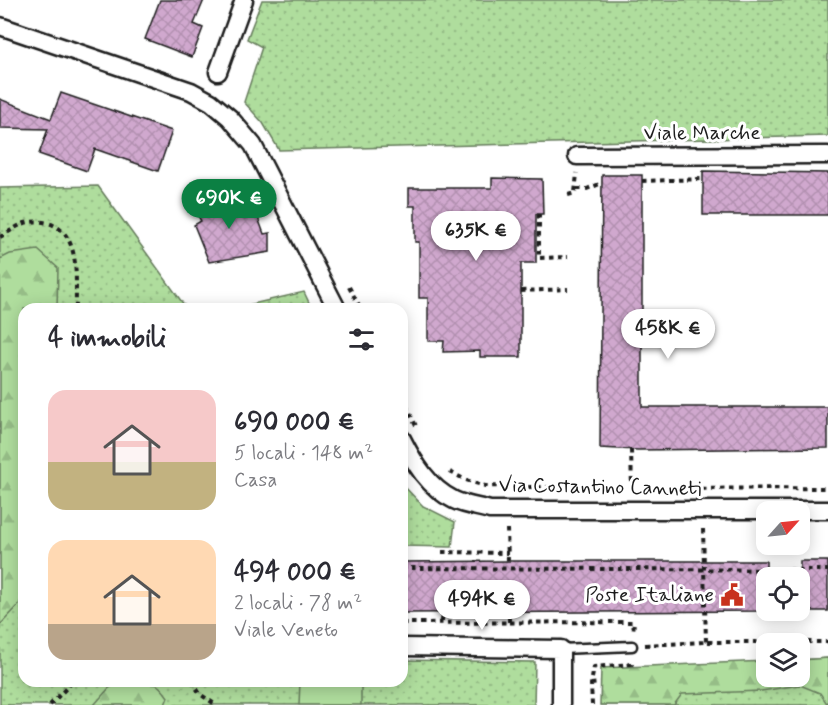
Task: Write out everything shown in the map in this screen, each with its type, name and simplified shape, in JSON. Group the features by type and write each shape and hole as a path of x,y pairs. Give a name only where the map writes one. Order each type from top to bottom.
{"street":[{"path":"218,72 244,0"},
{"path":"0,26 191,91 211,102 243,132 264,162 334,303"},
{"name":"Viale Marche","path":"577,156 828,155"},
{"name":"Via Costantino Canneti","path":"408,451 427,480 454,500 490,510 828,510"},
{"path":"408,647 561,649 561,705"}],"lane":[{"path":"561,649 632,646"}],"path":[{"path":"568,195 575,193 577,189 576,173 585,173"},
{"path":"642,181 703,179"},
{"path":"577,189 587,189 602,183"},
{"path":"539,214 539,258 568,257"},
{"path":"0,237 23,224 40,221 58,226 67,234 72,247 76,303"},
{"path":"521,291 568,289"},
{"path":"408,410 420,435"},
{"path":"631,450 632,489"},
{"path":"441,467 466,480 485,486 640,489"},
{"path":"649,489 828,488"},
{"path":"507,528 508,561"},
{"path":"703,529 706,642"},
{"path":"442,552 508,553"},
{"path":"408,568 828,570"},
{"path":"442,622 443,606"},
{"path":"509,613 509,622"},
{"path":"408,623 634,622 632,664 594,668 591,684 592,705"},
{"path":"632,646 706,642 828,642"},
{"path":"591,684 600,683"},
{"path":"50,705 67,687"},
{"path":"196,687 200,694 216,705"},
{"path":"205,705 209,701"}],"green space":[{"path":"262,0 828,0 828,136 279,150 263,123 244,102 262,47 247,39"},
{"path":"98,186 183,303 18,303 18,687 408,687 408,660 535,662 534,705 0,705 0,188"},
{"path":"38,250 58,268 57,303 18,303 18,606 0,625 0,259 10,254"},
{"path":"304,292 309,303 257,303"},
{"path":"408,490 423,506 455,522 452,547 408,546"},
{"path":"828,658 828,705 600,705 756,664 756,687 810,687 810,659"},
{"path":"828,658 828,705 820,693 805,687 810,687 810,659"},
{"path":"756,661 756,687 787,687 761,691 682,694 674,705 600,705 601,668"},
{"path":"160,687 168,697 165,705 94,705 109,688"},
{"path":"300,687 361,687 361,705 299,705"}],"building":[{"path":"160,0 204,0 194,24 203,28 192,57 145,39"},
{"path":"61,93 172,131 158,171 95,149 87,171 39,154 48,129 0,128 0,99 51,119"},
{"path":"703,171 828,173 828,215 703,215"},
{"path":"602,175 642,175 642,407 828,407 828,448 638,450 600,448"},
{"path":"492,178 542,179 543,214 536,214 536,263 521,263 521,357 480,357 480,351 443,352 444,341 428,341 428,298 419,298 419,242 415,242 415,206 409,206 409,188 492,188"},
{"path":"222,190 232,204 237,200 245,219 257,215 264,234 270,233 270,252 209,262 194,225 201,221 194,209"},
{"path":"766,561 766,567 756,567 756,611 408,613 408,562"},
{"path":"800,561 828,561 828,611 810,611 810,567 800,567"}],"place":[{"name":"Poste Italiane","path":"732,595"}]}
